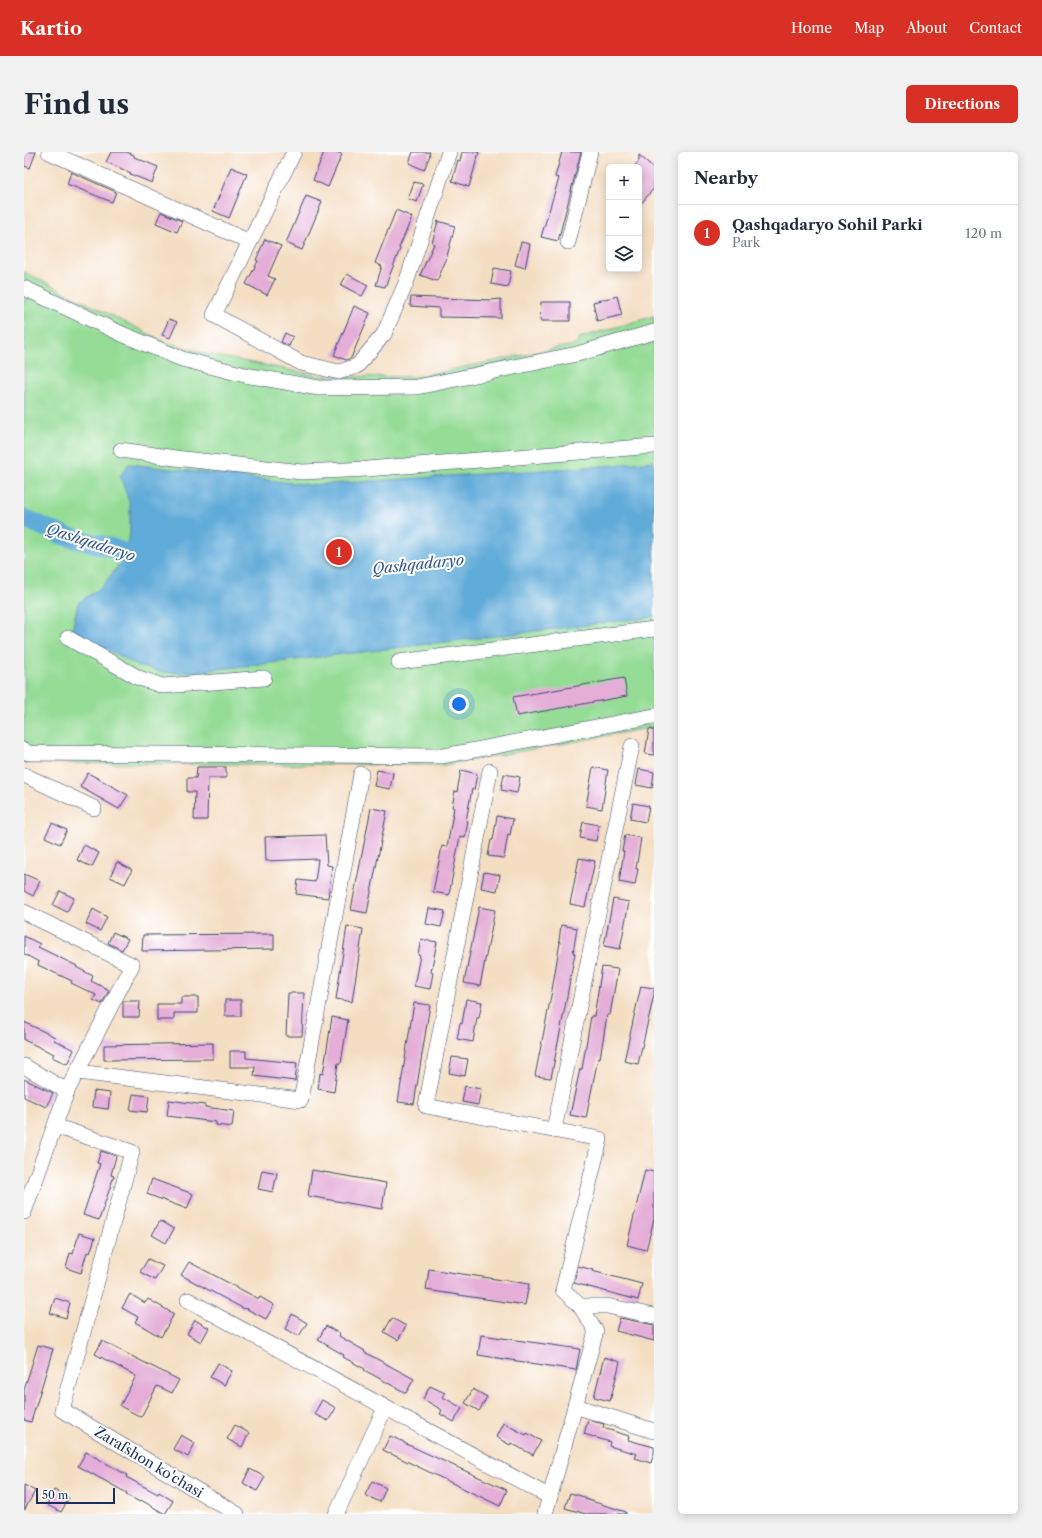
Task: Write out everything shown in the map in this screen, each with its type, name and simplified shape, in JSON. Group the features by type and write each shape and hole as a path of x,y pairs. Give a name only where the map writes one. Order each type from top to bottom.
{"street":[{"path":"49,152 250,242"},
{"path":"294,152 214,315 301,363 339,372 357,366 384,334 406,283 449,152"},
{"path":"568,242 590,152"},
{"path":"24,288 122,334 182,359 245,375 319,388 417,387 577,354 654,332"},
{"path":"121,450 175,458 302,472 389,467 654,446"},
{"path":"399,662 654,629"},
{"path":"68,638 139,678 163,686 264,678"},
{"path":"24,750 28,753 443,756 654,716"},
{"path":"554,1130 632,746"},
{"path":"490,771 426,1106 600,1139 563,1290 580,1306 596,1331 546,1514"},
{"path":"78,1072 301,1100 361,774"},
{"path":"24,775 94,808"},
{"path":"24,912 132,966 67,1091 25,1206"},
{"path":"24,1066 67,1091"},
{"name":"Zarafshon ko'chasi","path":"55,1126 132,1152 62,1410 237,1514"},
{"path":"188,1300 550,1497"},
{"path":"580,1306 607,1306 654,1316"},
{"path":"575,1406 654,1432"},
{"path":"336,1514 385,1408"}],"green space":[{"path":"24,272 163,341 206,354 320,376 415,377 578,344 579,338 654,316 654,727 445,765 24,763"}],"water":[{"path":"654,461 654,617 203,671 166,673 138,666 72,630 78,603 103,586 121,562 130,534 130,504 120,476 129,464 310,485 604,466"}],"building":[{"path":"24,152 36,152 30,168 24,166"},
{"path":"111,152 127,152 134,155 134,157 158,167 152,183 106,162"},
{"path":"324,152 337,152 342,154 328,187 313,180"},
{"path":"413,152 430,152 424,170 409,163"},
{"path":"462,152 479,152 469,187 452,181"},
{"path":"562,152 581,152 558,241 541,237 559,178 555,177"},
{"path":"639,155 654,168 654,188 642,202 642,164 636,164 639,161"},
{"path":"231,167 247,174 229,218 213,211"},
{"path":"71,172 116,192 112,202 67,184"},
{"path":"414,182 423,184 417,202 408,199"},
{"path":"306,196 322,202 302,250 286,243"},
{"path":"396,210 412,217 385,287 376,285 382,266 375,263"},
{"path":"161,212 182,221 177,232 156,223"},
{"path":"438,221 455,226 446,260 437,281 420,275 434,244 432,243"},
{"path":"265,239 281,246 268,276 275,279 267,295 246,284 258,261 256,260"},
{"path":"521,242 530,244 525,268 515,265"},
{"path":"494,268 511,271 508,287 491,284"},
{"path":"347,274 368,285 362,296 341,285"},
{"path":"617,296 622,315 597,321 593,302"},
{"path":"411,297 491,300 501,299 501,318 439,317 439,308 410,306"},
{"path":"541,302 570,302 570,321 540,321"},
{"path":"354,306 370,313 351,358 346,360 334,355"},
{"path":"169,319 177,322 170,338 162,335"},
{"path":"285,333 293,337 289,346 281,342"},
{"path":"624,678 627,696 517,716 513,697"},
{"path":"649,729 654,730 654,755 645,754"},
{"path":"197,767 226,767 226,778 208,778 207,820 194,820 195,792 187,792 187,778 196,778"},
{"path":"593,767 608,770 602,809 586,806"},
{"path":"639,769 654,772 652,788 636,785"},
{"path":"377,770 393,773 390,789 374,786"},
{"path":"461,770 477,774 474,790 472,789 466,821 468,821 465,837 460,836 449,895 433,892 442,846 447,847 454,808 452,807 455,791 457,792"},
{"path":"88,773 128,795 119,809 80,787"},
{"path":"504,774 520,777 517,793 501,790"},
{"path":"633,803 649,806 646,822 630,819"},
{"path":"371,808 387,811 367,913 351,910"},
{"path":"497,816 513,819 510,835 508,834 504,858 488,856 491,840 493,840"},
{"path":"583,822 599,825 596,841 580,838"},
{"path":"52,823 67,830 60,844 45,837"},
{"path":"325,835 327,865 332,866 328,898 296,894 298,880 315,882 318,859 266,861 265,837"},
{"path":"625,835 641,838 635,885 619,882"},
{"path":"84,845 99,853 92,867 77,860"},
{"path":"579,858 595,861 585,907 570,904"},
{"path":"117,862 132,870 125,884 110,877"},
{"path":"484,872 500,875 497,891 481,888"},
{"path":"24,874 40,881 33,896 24,891"},
{"path":"60,891 74,898 67,912 53,905"},
{"path":"613,899 629,902 620,949 604,946"},
{"path":"479,907 495,910 480,986 464,983"},
{"path":"429,908 445,911 441,927 426,924"},
{"path":"93,909 107,917 100,931 86,924"},
{"path":"561,925 577,928 573,953 575,953 551,1078 535,1076 551,996 560,942"},
{"path":"347,926 363,929 352,1002 336,999"},
{"path":"113,932 128,939 122,950 108,943"},
{"path":"274,934 274,949 142,951 143,935"},
{"path":"24,936 40,944 38,947 77,966 76,967 93,976 91,981 109,990 102,1004 93,1000 96,995 71,983 72,981 38,965 39,962 24,954"},
{"path":"421,939 437,942 431,972 433,973 430,989 414,986 420,956 418,955"},
{"path":"602,967 618,969 610,1015 607,1015 600,1059 598,1058 586,1118 570,1115 580,1069 582,1069 591,1016 594,1016"},
{"path":"641,986 654,988 654,995 638,1064 624,1061"},
{"path":"288,993 304,993 302,1036 286,1036"},
{"path":"181,997 198,997 198,1013 174,1013 174,1020 157,1020 157,1004 181,1004"},
{"path":"466,999 482,1002 479,1018 477,1018 473,1042 457,1039 460,1023 462,1024"},
{"path":"225,1000 241,1000 241,1016 225,1016"},
{"path":"123,1001 140,1001 139,1017 123,1017"},
{"path":"414,1003 430,1005 414,1104 398,1102"},
{"path":"332,1017 348,1020 341,1063 338,1063 334,1092 318,1089 320,1073 323,1074"},
{"path":"24,1022 55,1037 54,1040 74,1050 67,1064 52,1057 54,1054 24,1040"},
{"path":"213,1043 213,1059 104,1060 104,1045"},
{"path":"230,1051 246,1051 246,1058 297,1063 295,1081 254,1076 255,1067 230,1067"},
{"path":"452,1057 468,1059 465,1076 449,1073"},
{"path":"24,1079 53,1093 46,1107 24,1097"},
{"path":"465,1086 481,1089 478,1105 462,1102"},
{"path":"94,1091 110,1093 108,1109 92,1107"},
{"path":"133,1094 149,1096 147,1112 130,1110"},
{"path":"169,1100 234,1111 232,1127 216,1125 216,1122 167,1116"},
{"path":"101,1151 116,1156 111,1175 114,1176 99,1220 83,1215 100,1164 97,1163"},
{"path":"262,1170 277,1173 273,1192 258,1189"},
{"path":"312,1170 386,1183 382,1209 308,1196"},
{"path":"645,1170 654,1172 654,1219 646,1250 627,1245"},
{"path":"152,1179 193,1194 187,1209 147,1194"},
{"path":"160,1221 174,1229 166,1243 152,1235"},
{"path":"79,1233 95,1238 90,1253 87,1252 81,1273 66,1268 70,1253 73,1254"},
{"path":"148,1259 163,1266 155,1280 140,1272"},
{"path":"189,1262 259,1299 260,1297 274,1305 266,1319 245,1308 244,1309 181,1275"},
{"path":"578,1266 642,1284 638,1300 574,1283"},
{"path":"429,1269 529,1284 525,1305 426,1290"},
{"path":"130,1294 145,1303 148,1299 174,1314 161,1337 135,1322 138,1317 122,1308"},
{"path":"55,1298 70,1303 66,1318 50,1313"},
{"path":"292,1314 307,1323 299,1336 285,1329"},
{"path":"392,1318 406,1326 398,1340 384,1332"},
{"path":"620,1318 654,1325 654,1341 616,1331"},
{"path":"195,1320 209,1328 201,1342 187,1334"},
{"path":"326,1326 340,1334 339,1336 365,1351 364,1352 414,1379 406,1393 364,1370 365,1369 343,1357 344,1355 318,1340"},
{"path":"481,1335 580,1349 576,1370 478,1355"},
{"path":"102,1341 179,1380 172,1393 157,1386 141,1417 120,1406 136,1376 95,1354"},
{"path":"38,1345 53,1349 31,1422 24,1420 24,1390"},
{"path":"604,1357 620,1362 610,1401 594,1397"},
{"path":"218,1363 232,1371 224,1385 210,1377"},
{"path":"430,1386 445,1393 443,1397 462,1408 454,1422 440,1414 442,1410 423,1399"},
{"path":"473,1389 487,1397 479,1411 465,1403"},
{"path":"322,1400 336,1408 328,1421 314,1414"},
{"path":"588,1420 604,1424 603,1428 629,1436 628,1440 654,1447 651,1463 635,1458 637,1454 609,1446 610,1442 584,1434"},
{"path":"503,1423 526,1435 527,1433 541,1441 533,1455 496,1437"},
{"path":"235,1425 249,1433 242,1447 227,1439"},
{"path":"181,1435 195,1443 188,1457 173,1449"},
{"path":"390,1436 507,1490 500,1506 383,1450"},
{"path":"86,1452 127,1475 126,1477 158,1494 159,1492 173,1501 165,1514 141,1500 140,1502 126,1495 127,1493 78,1466"},
{"path":"250,1469 265,1477 257,1491 243,1483"},
{"path":"372,1481 386,1488 380,1502 365,1495"},
{"path":"24,1485 35,1491 24,1511"},
{"path":"54,1490 69,1498 61,1512 47,1505"},
{"path":"570,1493 626,1512 626,1514 586,1514 565,1508"}],"waterway":[{"name":"Qashqadaryo","path":"24,518 64,536 113,548 148,562"}],"place":[{"name":"Qashqadaryo Sohil Parki","path":"339,552"}]}
